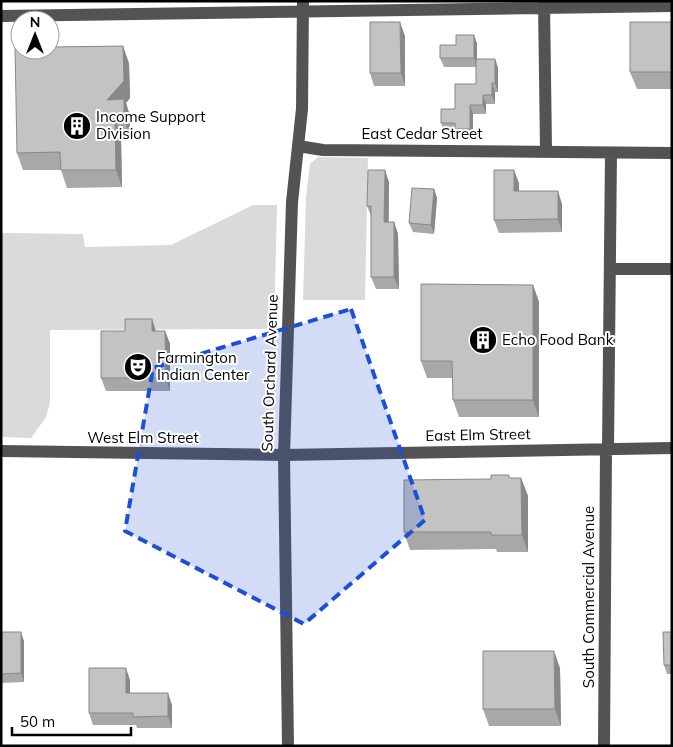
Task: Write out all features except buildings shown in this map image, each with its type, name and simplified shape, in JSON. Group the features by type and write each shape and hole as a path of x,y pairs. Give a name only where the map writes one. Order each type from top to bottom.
{"street":[{"path":"544,4 546,150"},
{"path":"1,16 303,6 544,4 672,6"},
{"name":"South Orchard Avenue","path":"288,746 284,455 291,212 302,109 303,6"},
{"name":"East Cedar Street","path":"298,146 323,150 546,150 672,153"},
{"name":"South Commercial Avenue","path":"604,746 611,153"},
{"path":"610,269 672,269"},
{"name":"East Elm Street","path":"284,455 672,448"},
{"name":"West Elm Street","path":"1,451 284,455"}],"highlighted area":[{"path":"351,309 425,520 304,624 125,531 153,368"}],"shaded area":[{"path":"318,157 368,158 365,300 303,300 306,197 310,164"},
{"path":"253,205 277,205 274,329 50,330 50,402 46,417 31,438 1,437 1,233 83,234 85,247 171,245"}],"place":[{"name":"Income Support Division","path":"77,126"},
{"name":"Echo Food Bank","path":"483,340"},
{"name":"Farmington Indian Center","path":"138,367"}]}
